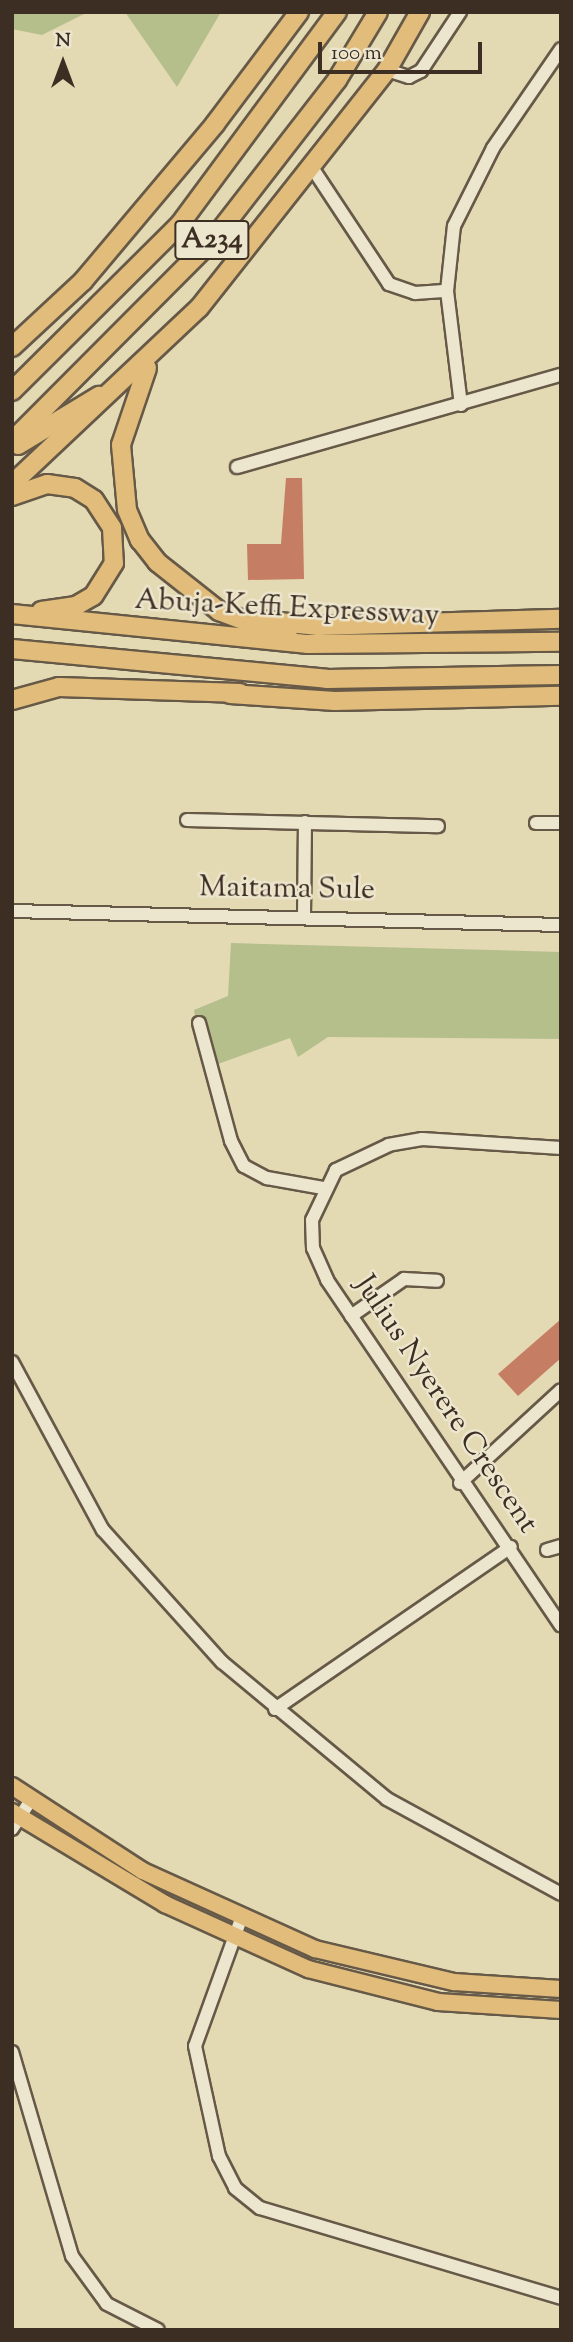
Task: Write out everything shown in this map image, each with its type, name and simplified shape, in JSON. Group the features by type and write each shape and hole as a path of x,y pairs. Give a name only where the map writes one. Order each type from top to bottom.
{"highway":[{"path":"12,347 83,281 215,124 299,12"},
{"name":"A234","path":"12,391 180,224 337,12"},
{"name":"A234","path":"12,441 216,236 337,80 378,12"},
{"path":"12,484 158,350 313,169 387,70 420,12"},
{"path":"158,350 126,417 121,445 127,510 157,562 209,604 308,644"},
{"path":"12,449 132,375"},
{"path":"12,496 47,484 75,488 106,514 115,542 114,563 93,596 55,611 12,613"},
{"name":"Abuja-Keffi Expressway","path":"12,613 246,640 308,644 561,642"},
{"name":"Abuja-Keffi Expressway","path":"240,618 318,626 561,619"},
{"path":"246,640 318,626"},
{"name":"Abuja-Keffi Expressway","path":"12,649 327,679 561,675"},
{"path":"244,672 335,701"},
{"path":"230,694 327,679"},
{"path":"12,701 59,687 335,701 561,695"}],"main road":[{"path":"12,1786 123,1860 241,1919 315,1949 402,1973 561,1989"},
{"path":"15,1819 115,1877 233,1938 308,1969 398,1995 561,2010"}],"street":[{"path":"387,70 409,77 421,71 460,12"},
{"path":"461,405 447,291 454,226 464,199 561,49"},
{"path":"313,169 389,284 415,293 447,291"},
{"path":"237,467 561,375"},
{"path":"187,820 438,826"},
{"path":"304,916 306,822"},
{"path":"536,823 561,823"},
{"name":"Maitama Sule","path":"12,911 304,916 561,925"},
{"path":"200,1023 230,1141 244,1166 267,1178 323,1188 358,1158 422,1139 561,1148"},
{"name":"Julius Nyerere Crescent","path":"323,1188 313,1248 351,1316 460,1483 511,1547 561,1625"},
{"path":"351,1316 404,1279 437,1281"},
{"path":"12,1362 103,1530 222,1662 275,1709 404,1810 561,1894"},
{"path":"460,1483 561,1390"},
{"path":"547,1550 561,1546"},
{"path":"275,1709 511,1547"},
{"path":"15,1819 31,1800"},
{"path":"241,1919 195,2046 219,2155 235,2188 260,2208 561,2298"},
{"path":"12,2052 18,2105 72,2256 107,2304 158,2330"}],"green space":[{"path":"12,12 88,12 42,35 12,29"},
{"path":"125,12 221,12 177,87"},
{"path":"231,943 561,952 561,1039 328,1037 298,1057 290,1038 204,1069 194,1010 228,996"}],"building":[{"path":"286,478 302,478 304,579 248,580 247,544 281,544"},
{"path":"561,1319 561,1358 518,1396 498,1374"}]}
